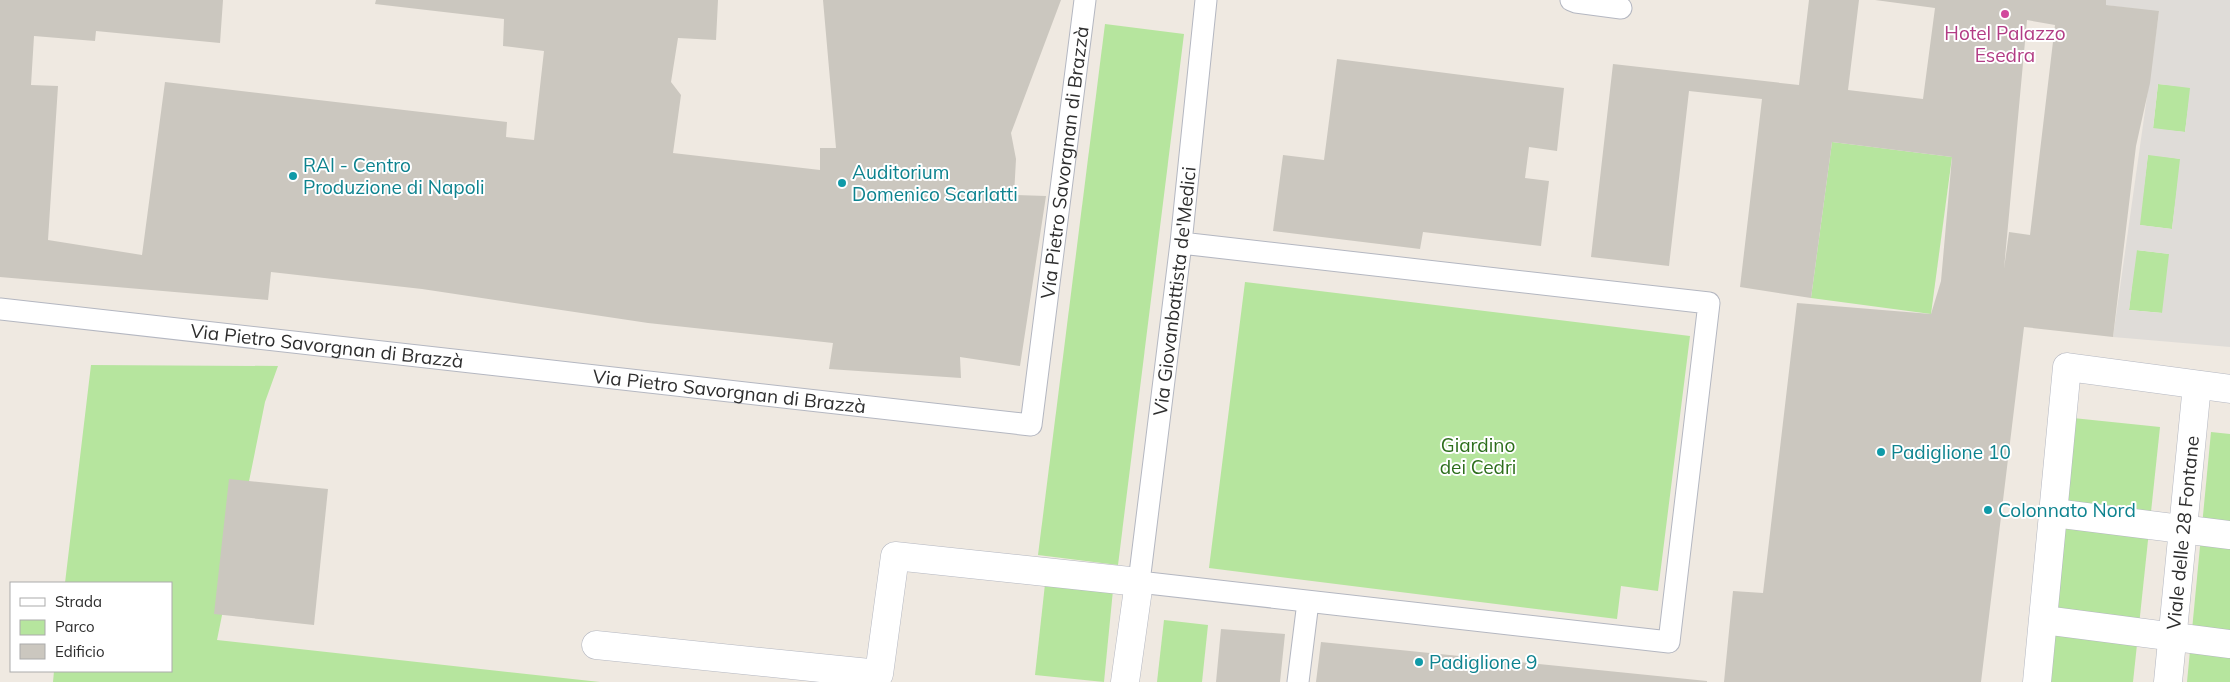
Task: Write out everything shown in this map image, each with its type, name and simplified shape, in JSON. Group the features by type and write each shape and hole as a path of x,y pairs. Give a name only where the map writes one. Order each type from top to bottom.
{"street":[{"path":"2037,682 2067,367 2230,389"},
{"name":"Viale delle 28 Fontane","path":"2168,682 2197,385"},
{"path":"2054,513 2230,535"},
{"path":"596,645 879,674 895,556 1139,582 1125,682"},
{"path":"2044,620 2230,644"}],"lane":[{"name":"Via Pietro Savorgnan di Brazzà","path":"0,309 1031,425 1085,0"},
{"name":"Via Giovanbattista de'Medici","path":"1139,582 1181,243 1206,0"},
{"path":"1571,0 1622,8"},
{"path":"1139,582 1669,642 1709,303 1181,243"},
{"path":"1298,682 1308,602"}],"green space":[{"path":"1105,24 1184,34 1118,565 1038,555"},
{"path":"2158,84 2191,87 2185,132 2153,129"},
{"path":"1832,142 1952,157 1931,314 1811,298"},
{"path":"2148,154 2181,159 2172,229 2139,225"},
{"path":"2136,250 2170,254 2163,313 2129,310"},
{"name":"Giardino dei Cedri","path":"1245,282 1690,336 1658,591 1621,586 1617,619 1209,568"},
{"path":"91,365 278,366 265,402 217,640 600,682 53,682 54,672 172,672 172,582 65,582"},
{"path":"2073,418 2160,427 2133,682 2045,682"},
{"path":"2211,432 2230,434 2230,682 2187,682"},
{"path":"1045,584 1113,590 1104,682 1035,675"},
{"path":"1164,620 1208,625 1202,682 1157,682"}],"shaded area":[{"path":"2106,0 2230,0 2230,347 2113,337 2159,12 2106,5","holes":["2158,84 2190,88 2185,132 2153,128","2148,155 2180,159 2172,229 2140,225","2137,250 2169,254 2162,313 2129,310"]}],"building":[{"path":"0,0 223,0 220,43 96,31 95,41 34,36 31,85 58,86 48,240 142,255 165,82 507,122 506,137 534,140 544,51 503,46 504,19 375,4 376,0 718,0 716,40 678,38 671,82 681,95 673,153 820,170 820,148 836,148 823,0 1061,0 1011,133 1016,159 1014,195 1046,196 1020,366 960,357 961,378 829,369 833,343 648,323 422,289 271,272 268,300 0,277"},
{"path":"1809,0 1859,0 1848,90 1923,99 1935,8 1875,0 2106,0 2106,5 2159,11 2150,83 2136,146 2113,337 2024,327 1981,682 1724,682 1733,591 1763,593 1797,303 1931,314 1941,281 1952,157 1832,142 1811,298 1740,287 1762,99 1689,91 1669,266 1591,257 1613,64 1799,85","holes":["2027,20 2055,25 2030,235 2009,232 2004,269"]},
{"path":"1337,59 1564,88 1557,151 1529,147 1525,178 1549,181 1541,246 1423,232 1420,249 1273,231 1283,155 1324,160"},
{"path":"229,479 328,489 314,625 214,614"},
{"path":"1221,629 1285,634 1280,682 1216,682"},
{"name":"Padiglione 9","path":"1321,642 1707,681 1707,682 1316,682"}],"place":[{"name":"Hotel Palazzo Esedra","path":"2005,14"},
{"name":"RAI - Centro Produzione di Napoli","path":"293,176"},
{"name":"Auditorium Domenico Scarlatti","path":"842,183"},
{"name":"Padiglione 10","path":"1881,452"},
{"name":"Colonnato Nord","path":"1988,510"},
{"name":"Padiglione 9","path":"1419,662"}]}
